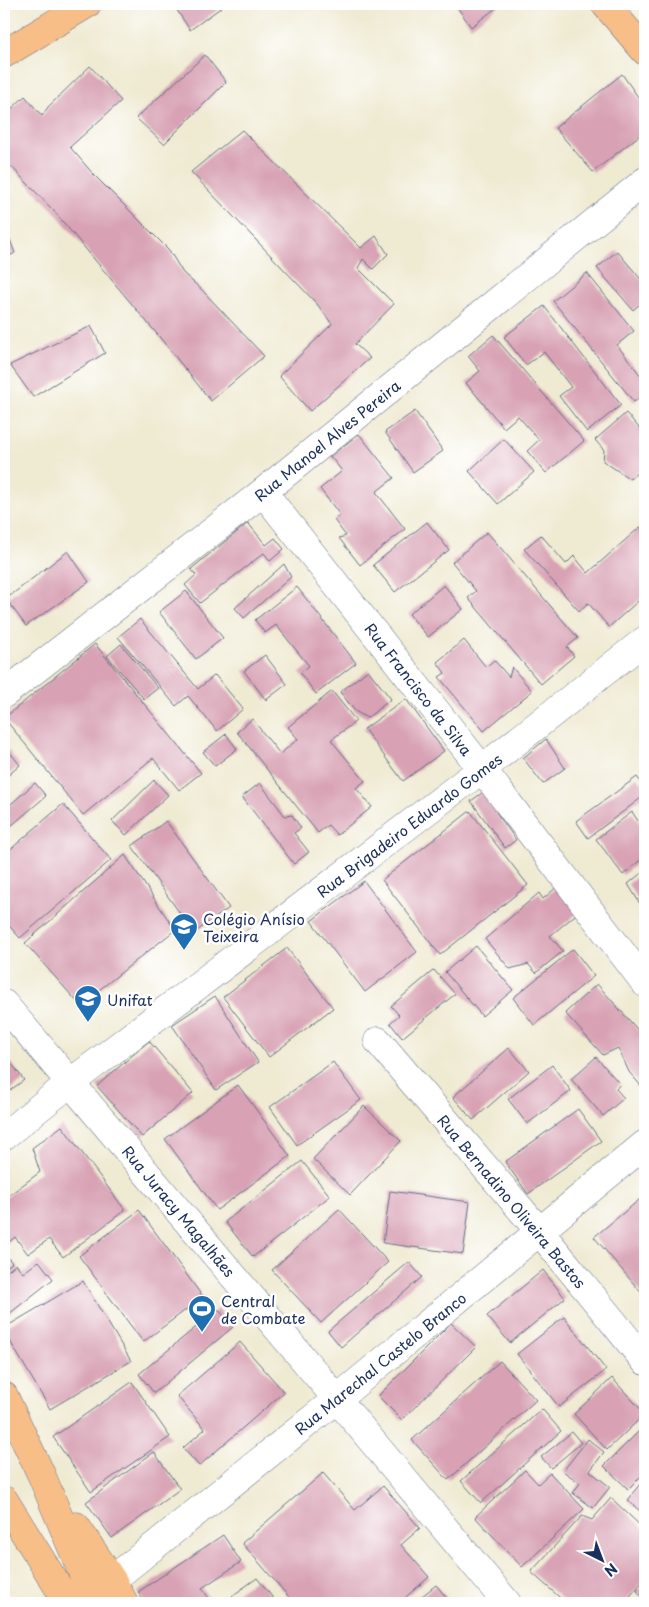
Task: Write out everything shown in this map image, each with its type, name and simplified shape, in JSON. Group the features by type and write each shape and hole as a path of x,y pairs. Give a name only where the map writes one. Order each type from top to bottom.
{"main road":[{"path":"4,54 87,4"},
{"path":"604,4 645,51"},
{"path":"4,1396 41,1474 95,1603"},
{"path":"41,1474 118,1591"},
{"path":"9,1508 48,1603"},
{"path":"9,1508 68,1603"}],"street":[{"name":"Rua Manoel Alves Pereira","path":"4,694 263,492 645,181"},
{"name":"Rua Francisco da Silva","path":"263,492 482,769 645,983"},
{"name":"Rua Brigadeiro Eduardo Gomes","path":"4,1136 70,1083 482,769 645,640"},
{"name":"Rua Juracy Magalhães","path":"4,1004 507,1603"},
{"name":"Rua Bernadino Oliveira Bastos","path":"378,1041 540,1232 645,1361"},
{"name":"Rua Marechal Castelo Branco","path":"118,1591 337,1399 645,1144"}],"building":[{"path":"173,4 226,4 190,30"},
{"path":"455,4 501,4 471,27"},
{"path":"205,55 226,82 164,144 136,118"},
{"path":"90,66 121,101 70,147 94,175 169,250 183,273 202,290 264,356 211,401 53,210 4,159 4,116 25,96 42,116 48,107"},
{"path":"622,74 645,107 645,131 593,172 555,128"},
{"path":"242,130 361,248 376,236 388,254 373,269 363,259 358,268 394,304 355,344 370,358 310,411 279,376 332,324 317,304 191,172"},
{"path":"6,229 15,253 4,259 4,230"},
{"path":"617,251 645,284 645,300 633,310 597,268"},
{"path":"587,273 634,331 617,345 645,381 645,393 634,402 553,301"},
{"path":"544,306 621,405 587,432 559,396 571,387 544,352 526,365 504,337"},
{"path":"91,326 105,353 33,397 10,365"},
{"path":"493,335 584,441 546,473 527,451 539,440 518,416 504,428 466,383 480,371 468,356"},
{"path":"415,411 443,451 413,472 385,432"},
{"path":"626,413 641,430 645,426 645,466 630,479 603,461 604,450 595,440"},
{"path":"359,434 394,478 376,492 405,529 360,565 339,538 346,536 334,520 340,515 320,489 342,471 330,456"},
{"path":"504,439 534,472 498,504 469,471"},
{"path":"427,522 449,550 395,592 373,565"},
{"path":"248,523 266,545 275,538 284,549 270,561 264,553 200,603 185,585 196,575 191,569"},
{"path":"640,527 645,534 645,595 609,627 588,603 579,611 524,549 541,535 566,564 574,556 588,573"},
{"path":"487,532 578,638 567,647 574,656 541,684 468,598 476,591 452,562"},
{"path":"68,551 89,582 26,626 6,599"},
{"path":"284,564 291,577 244,618 235,608"},
{"path":"444,585 463,609 428,637 409,614"},
{"path":"297,587 356,663 316,694 300,673 309,666 276,625 265,633 255,620"},
{"path":"186,591 223,638 196,659 159,612"},
{"path":"140,619 198,689 215,675 243,709 217,731 188,696 176,706 118,637"},
{"path":"464,640 486,667 494,660 509,677 512,667 532,691 484,731 439,677 445,673 437,662"},
{"path":"95,644 201,773 179,790 153,758 83,815 4,718"},
{"path":"121,644 158,688 144,699 107,656"},
{"path":"265,655 287,684 266,700 244,671"},
{"path":"368,670 391,699 367,718 355,711 340,692"},
{"path":"332,691 356,721 331,740 365,781 356,788 372,807 337,835 328,825 318,833 237,732 252,719 280,754 298,739 288,727"},
{"path":"406,699 444,751 403,781 364,729"},
{"path":"226,734 237,749 215,766 203,752"},
{"path":"546,739 565,768 543,784 523,758"},
{"path":"4,745 20,765 4,779"},
{"path":"637,777 645,787 645,795 588,838 576,821"},
{"path":"154,780 168,795 126,835 112,821"},
{"path":"35,783 46,796 4,832 4,810"},
{"path":"260,783 285,816 292,815 301,828 294,833 309,852 294,864 242,797"},
{"path":"486,790 500,809 496,812 516,840 505,848 471,801"},
{"path":"63,804 111,860 20,938 4,920 4,855"},
{"path":"470,811 528,885 440,955 382,880"},
{"path":"632,812 645,831 645,856 623,875 596,839"},
{"path":"166,821 229,908 194,933 132,846"},
{"path":"125,855 175,930 80,1005 25,943"},
{"path":"645,870 645,904 642,907 628,884"},
{"path":"364,881 417,952 365,992 311,921"},
{"path":"559,885 580,911 550,936 563,951 536,973 528,964 510,969 485,939 539,893 543,899"},
{"path":"476,946 513,990 482,1016 445,972"},
{"path":"287,948 333,1008 269,1057 223,997"},
{"path":"573,949 594,976 534,1025 513,998"},
{"path":"434,970 455,994 402,1038 390,1023 399,1015 391,1006"},
{"path":"597,984 645,1038 645,1087 643,1088 629,1072 618,1048 603,1055 565,1013"},
{"path":"215,996 258,1062 216,1090 172,1025"},
{"path":"149,1041 193,1093 142,1137 97,1086"},
{"path":"509,1048 529,1071 473,1120 453,1097"},
{"path":"4,1053 24,1080 4,1095"},
{"path":"596,1057 620,1084 616,1089 624,1098 603,1116 571,1079"},
{"path":"333,1062 361,1100 297,1145 270,1107"},
{"path":"552,1065 571,1091 527,1124 508,1099"},
{"path":"238,1085 290,1156 217,1210 165,1139"},
{"path":"364,1106 401,1141 350,1195 313,1159"},
{"path":"578,1109 601,1141 528,1194 505,1162"},
{"path":"62,1126 125,1210 63,1257 49,1239 28,1254 15,1237 4,1246 4,1199 40,1172 32,1148"},
{"path":"302,1161 330,1196 253,1257 225,1222"},
{"path":"390,1191 470,1202 463,1254 383,1243"},
{"path":"645,1195 645,1297 594,1237"},
{"path":"339,1209 388,1262 321,1323 272,1270"},
{"path":"139,1210 203,1297 143,1342 79,1256"},
{"path":"4,1252 12,1263 4,1269"},
{"path":"39,1261 53,1279 4,1318 4,1274 16,1264 23,1273"},
{"path":"409,1262 422,1277 341,1347 328,1331"},
{"path":"543,1270 565,1298 510,1343 487,1316"},
{"path":"83,1281 131,1361 50,1409 4,1328"},
{"path":"218,1309 233,1327 154,1393 139,1374"},
{"path":"564,1317 606,1370 559,1407 517,1354"},
{"path":"451,1323 476,1347 402,1420 378,1396"},
{"path":"240,1342 284,1392 199,1466 183,1448 205,1429 177,1396"},
{"path":"500,1361 536,1400 448,1480 412,1440"},
{"path":"612,1378 645,1414 607,1450 574,1414"},
{"path":"132,1382 170,1437 91,1492 53,1437"},
{"path":"542,1409 561,1431 481,1503 461,1481"},
{"path":"645,1425 645,1478 642,1475 628,1489 604,1466"},
{"path":"572,1432 581,1443 551,1468 541,1457"},
{"path":"588,1439 604,1452 590,1471 610,1487 593,1508 573,1493 580,1483 563,1471"},
{"path":"154,1452 180,1489 112,1538 86,1502"},
{"path":"525,1470 538,1484 550,1473 584,1509 522,1567 475,1517"},
{"path":"323,1473 355,1510 383,1486 420,1528 401,1545 429,1577 399,1603 294,1603 242,1543"},
{"path":"640,1484 645,1489 645,1515 627,1500"},
{"path":"611,1498 645,1530 645,1579 624,1603 566,1603 531,1572 582,1516 592,1520"},
{"path":"223,1535 241,1562 202,1588 212,1603 145,1603 138,1592"},
{"path":"257,1578 277,1603 238,1603 232,1596"},
{"path":"645,1583 645,1600 637,1591"},
{"path":"436,1585 451,1603 413,1603"}],"place":[{"name":"Colégio Anísio Teixeira","path":"184,951"},
{"name":"Unifat","path":"88,1023"},
{"name":"Central de Combate","path":"202,1333"}]}
